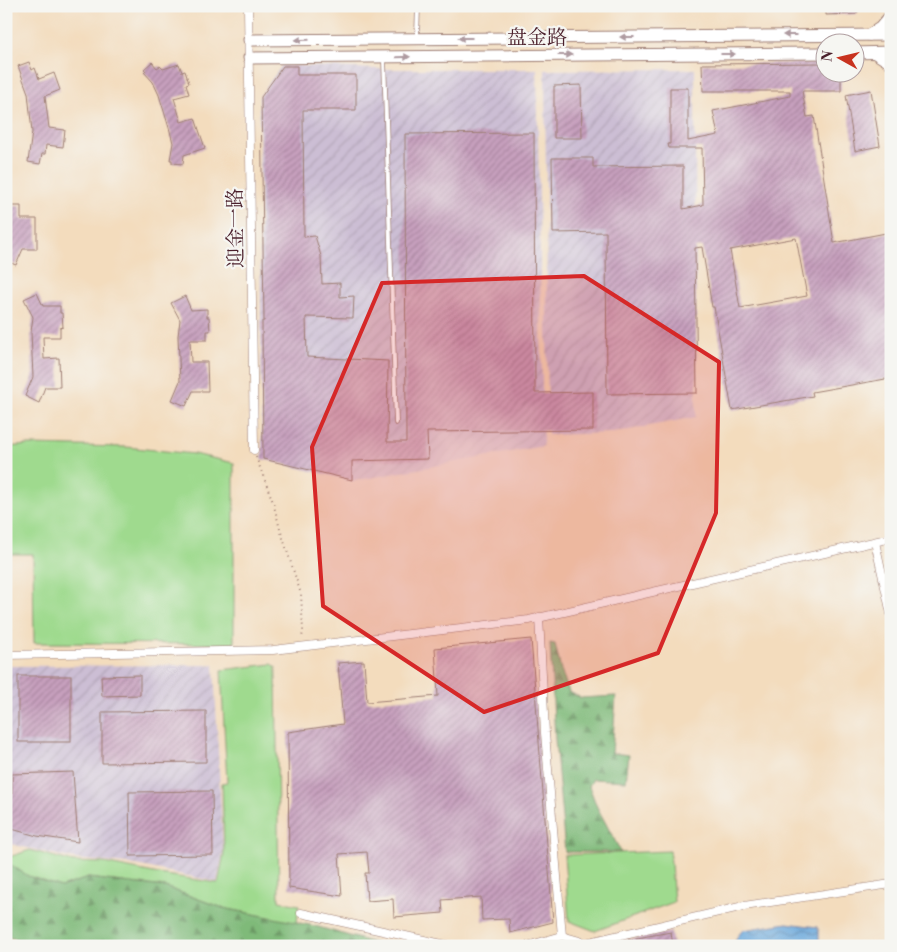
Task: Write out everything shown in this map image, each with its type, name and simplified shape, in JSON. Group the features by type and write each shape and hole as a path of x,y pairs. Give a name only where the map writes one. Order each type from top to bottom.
{"street":[{"name":"迎金一路","path":"248,6 254,450"},
{"path":"869,35 880,28 891,15"},
{"name":"盘金路","path":"249,40 891,35"},
{"path":"864,53 891,52"},
{"name":"盘金路","path":"249,58 814,53"},
{"path":"875,53 891,63"},
{"path":"6,655 273,650 539,617 891,538"},
{"path":"875,542 891,614"},
{"path":"539,617 545,733 562,936"},
{"path":"586,943 744,906 891,884"},
{"path":"301,913 451,946"},
{"path":"527,946 562,936 597,946"}],"lane":[{"path":"417,38 418,6"},
{"path":"384,57 396,424"}],"path":[{"path":"254,450 273,502 301,594 303,630 300,647"}],"highlighted area":[{"path":"584,276 719,362 716,513 658,653 484,712 323,606 312,447 382,283"}],"shaded area":[{"path":"282,65 376,69 537,69 543,446 353,481 262,459 259,97"},
{"path":"695,69 696,417 613,433 548,435 545,70"},
{"path":"214,665 223,853 217,882 136,865 75,859 6,843 6,666"}],"green space":[{"path":"29,445 126,447 194,454 234,463 234,644 34,643 33,554 6,554 6,447"},
{"path":"550,643 555,644 561,670 569,692 581,698 616,696 612,753 629,755 626,781 593,779 589,786 597,807 621,852 565,852 555,739"},
{"path":"272,664 276,667 279,901 299,905 297,923 223,908 165,887 88,878 61,887 28,876 6,862 6,858 30,850 73,862 104,863 218,883 224,853 222,783 227,782 221,670"},
{"path":"670,851 674,902 595,931 569,921 564,855"},
{"path":"6,862 28,876 61,887 88,878 165,887 223,908 315,926 384,946 54,946 6,937"}],"water":[{"path":"787,923 817,927 819,931 819,946 734,946 737,937 743,930"}],"building":[{"path":"826,6 862,6 856,14 826,15"},
{"path":"29,62 32,70 35,68 39,79 54,73 60,90 45,96 49,128 65,130 63,147 46,145 45,154 42,154 40,164 28,162 32,132 28,93 18,66"},
{"path":"152,62 157,68 160,66 163,69 179,64 182,72 185,71 189,83 186,84 189,94 174,98 181,122 195,118 205,148 184,155 183,164 172,163 172,160 170,160 173,143 170,131 159,95 153,82 144,72 146,71 144,69"},
{"path":"814,63 814,82 841,82 841,91 802,91 807,117 814,116 834,243 891,232 891,378 812,392 813,396 732,410 702,247 695,248 697,393 607,394 606,232 553,233 552,158 593,158 593,167 683,166 683,209 703,205 702,148 669,148 670,88 688,88 688,141 718,135 713,111 790,96 790,91 703,91 702,64","holes":["796,238 807,296 740,308 730,250"]},
{"path":"283,66 297,66 297,75 356,75 356,110 303,110 304,237 315,236 321,256 322,284 340,283 340,297 354,296 353,318 306,317 307,357 388,361 387,442 406,442 405,134 534,133 535,393 593,392 593,430 427,432 428,459 352,461 352,480 263,459 262,321 264,321 261,97"},
{"path":"581,85 582,138 554,138 554,86"},
{"path":"871,90 880,146 855,151 846,95"},
{"path":"11,206 21,206 21,219 37,219 37,249 23,249 16,265 6,261 6,248 11,238 8,209 11,209"},
{"path":"37,293 43,306 60,306 63,327 60,328 60,337 43,337 44,359 59,358 60,387 45,387 39,403 25,396 33,377 31,332 33,317 24,299"},
{"path":"185,296 191,310 207,309 210,331 207,331 207,340 190,340 191,362 207,362 208,391 193,391 186,406 172,400 180,381 178,336 180,320 171,303"},
{"path":"531,639 553,922 510,933 509,919 482,920 481,897 442,900 443,913 394,917 393,899 367,901 365,873 369,873 367,852 339,854 342,896 289,888 288,732 343,724 338,663 364,661 367,702 438,696 435,648"},
{"path":"140,675 140,695 102,696 101,676"},
{"path":"18,676 71,676 71,742 18,742"},
{"path":"206,711 206,762 102,763 102,712"},
{"path":"73,772 78,842 37,836 8,828 6,795 12,794 12,774"},
{"path":"212,791 213,855 130,856 129,792"},
{"path":"671,932 673,946 615,946 614,942"}]}
